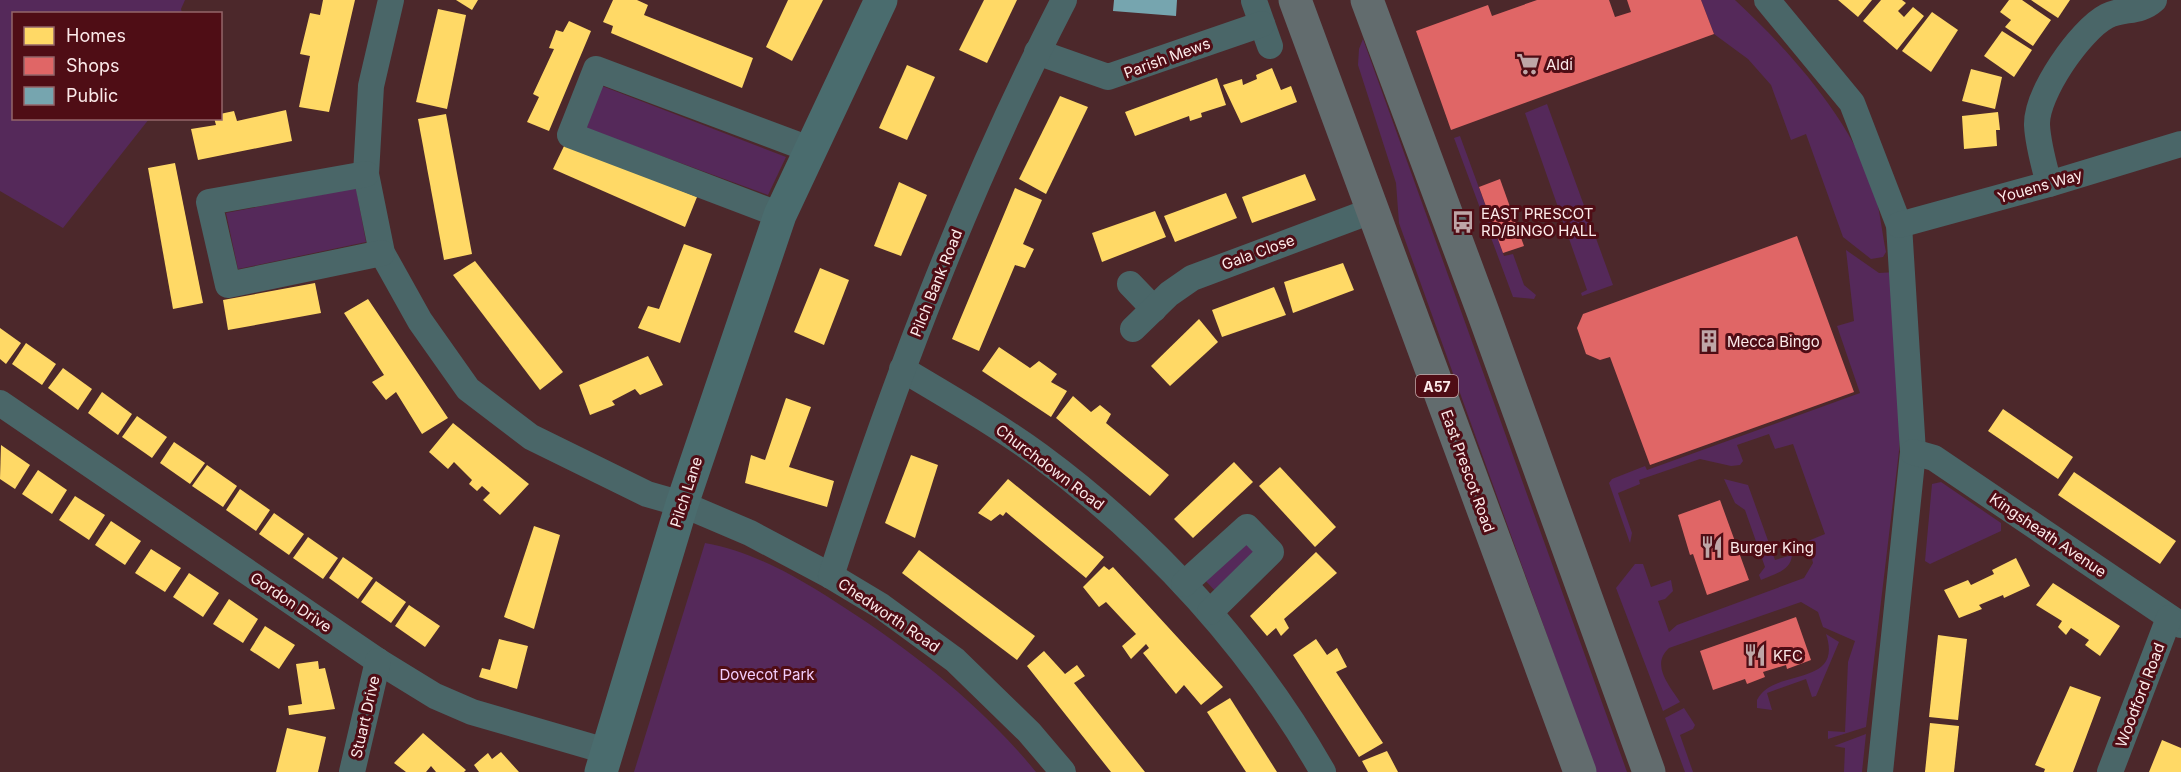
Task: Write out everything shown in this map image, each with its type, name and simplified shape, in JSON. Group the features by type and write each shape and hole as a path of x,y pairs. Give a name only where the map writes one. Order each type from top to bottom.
{"highway":[{"name":"East Prescot Road","path":"1295,0 1580,772"},
{"path":"1367,0 1487,323 1649,772"}],"street":[{"name":"Chedworth Road","path":"390,0 370,86 366,174 382,253 420,321 468,389 531,437 647,494 682,504 750,533 831,576 881,606 955,660 1015,718 1063,772"},
{"name":"Pilch Lane","path":"603,762 682,504 780,215 809,149 881,0"},
{"name":"Pilch Bank Road","path":"831,576 902,369 950,246 1037,52 1064,0"},
{"path":"1767,0 1852,103 1899,225 1913,452 1880,772"},
{"path":"2049,184 2037,124 2044,96 2054,76 2095,24 2109,15 2144,8 2154,0"},
{"name":"Parish Mews","path":"1037,52 1108,77 1262,24"},
{"path":"780,215 570,135 597,69 809,149"},
{"name":"Youens Way","path":"1899,225 2049,184 2181,144"},
{"path":"366,174 208,202 228,285 382,253"},
{"name":"Gala Close","path":"1133,329 1192,278 1371,211"},
{"path":"1130,284 1154,309"},
{"name":"Churchdown Road","path":"902,369 962,404 1041,456 1093,498 1184,584 1210,612 1265,682 1323,772"},
{"name":"Gordon Drive","path":"0,403 378,662 435,696 603,762"},
{"name":"Kingsheath Avenue","path":"1913,452 1934,458 2175,621"},
{"path":"1184,584 1247,527 1271,552 1210,612"},
{"name":"Woodford Road","path":"2110,772 2175,621"},
{"name":"Stuart Drive","path":"352,772 378,662"}],"green space":[{"path":"0,0 185,0 182,12 12,12 12,120 148,120 63,228 0,191"},
{"path":"1701,0 1735,0 1777,41 1835,113 1865,166 1875,193 1886,252 1883,257 1871,259 1843,237 1806,134 1791,140 1771,85 1748,59 1714,34"},
{"path":"1363,39 1627,772 1596,772 1399,223 1396,183 1358,65 1359,49"},
{"path":"602,86 786,157 768,195 585,128"},
{"path":"1547,104 1613,285 1582,296 1581,293 1587,290 1525,113"},
{"path":"1460,136 1504,256 1513,254 1524,285 1536,295 1534,299 1513,297 1454,138"},
{"path":"356,188 366,242 238,269 226,213"},
{"path":"1846,250 1879,273 1896,272 1901,417 1899,451 1866,727 1828,739 1828,731 1845,732 1848,662 1855,641 1823,627 1818,612 1801,602 1669,648 1661,661 1661,668 1680,702 1663,711 1616,588 1635,564 1643,564 1651,587 1671,580 1673,591 1665,599 1658,601 1669,632 1677,625 1804,578 1813,563 1808,541 1825,534 1793,444 1775,449 1769,434 1737,445 1743,461 1740,465 1731,466 1700,459 1639,480 1640,484 1618,493 1632,533 1630,543 1609,483 1612,479 1645,466 1647,470 1860,393 1837,326 1854,321"},
{"path":"1724,479 1748,485 1775,560 1792,555 1789,565 1781,571 1761,580 1759,575 1765,567 1745,510 1735,503"},
{"path":"1941,482 2001,523 2001,531 1930,564 1925,561 1932,484"},
{"name":"Dovecot Park","path":"705,543 742,553 778,568 812,587 871,626 947,682 971,703 1036,772 634,772"},
{"path":"1247,543 1256,551 1220,596 1201,576"},
{"path":"1826,634 1839,642 1816,696 1812,697 1806,679 1767,693 1772,710 1757,708 1757,700 1765,690 1777,683 1816,670 1825,662 1829,651"},
{"path":"1684,708 1695,725 1693,729 1680,735 1693,772 1685,772 1665,718"},
{"path":"1866,734 1862,772 1844,772 1845,748 1834,746"}],"building: Homes":[{"path":"323,0 355,0 329,112 299,107 310,56 300,54 310,13 320,15"},
{"path":"456,0 478,0 472,10"},
{"path":"613,0 637,0 648,5 644,15 753,58 742,88 611,33 613,26 603,22"},
{"path":"788,0 823,0 792,61 766,47"},
{"path":"984,0 1017,0 987,63 959,50"},
{"path":"1838,0 1872,0 1858,17"},
{"path":"1881,0 1902,0 1906,3 1898,11 1904,17 1913,7 1924,16 1897,50 1863,21"},
{"path":"2009,0 2022,0 2051,20 2033,46 2005,27 2011,20 2000,12"},
{"path":"2031,0 2070,0 2058,18"},
{"path":"438,9 466,15 447,109 416,102"},
{"path":"1932,12 1958,30 1931,72 1902,51"},
{"path":"569,21 591,31 549,131 527,122 539,97 533,94 554,49 549,48 556,30 563,32"},
{"path":"2002,31 2032,50 2014,77 1984,56"},
{"path":"907,65 935,77 907,140 879,128"},
{"path":"1272,68 1281,90 1291,86 1297,102 1241,123 1223,85 1242,79 1243,85 1257,79 1256,75"},
{"path":"1971,69 2002,77 1995,109 1962,101"},
{"path":"1217,78 1226,105 1201,113 1202,117 1190,121 1189,116 1135,136 1125,112"},
{"path":"1060,96 1088,107 1046,194 1019,179"},
{"path":"286,110 292,141 198,160 191,129 216,125 215,120 222,120 222,114 234,111 237,121"},
{"path":"1998,112 2000,130 1996,130 1997,146 1964,149 1962,116"},
{"path":"446,114 472,254 444,260 418,119"},
{"path":"565,144 697,197 685,227 553,169"},
{"path":"175,163 203,303 173,309 148,168"},
{"path":"1305,174 1316,200 1252,223 1242,197"},
{"path":"899,182 927,195 901,256 874,246"},
{"path":"1015,188 1042,200 1023,244 1034,249 1025,268 1015,265 979,351 952,339"},
{"path":"1226,193 1237,218 1175,242 1164,216"},
{"path":"1155,211 1166,237 1102,262 1092,233"},
{"path":"684,244 712,254 680,343 638,328 648,306 659,309"},
{"path":"475,261 563,372 540,390 453,275"},
{"path":"1343,263 1354,290 1293,313 1284,282"},
{"path":"820,268 849,280 824,345 794,332"},
{"path":"315,283 321,313 228,330 223,300"},
{"path":"1274,287 1286,315 1222,337 1212,310"},
{"path":"368,299 448,418 422,434 396,392 386,400 372,382 384,375 344,313"},
{"path":"1199,319 1218,342 1170,386 1151,366"},
{"path":"0,328 21,343 6,364 0,359"},
{"path":"26,343 56,364 42,385 12,364"},
{"path":"999,347 1030,368 1039,361 1057,374 1051,382 1067,391 1051,417 982,371"},
{"path":"648,356 663,385 640,395 635,389 612,401 615,405 590,415 579,385"},
{"path":"63,368 92,389 78,410 48,388"},
{"path":"102,392 132,414 118,435 88,413"},
{"path":"1073,396 1091,412 1100,405 1111,414 1106,423 1169,475 1150,496 1056,418"},
{"path":"786,398 811,407 789,467 834,481 827,507 745,483 751,455 765,460"},
{"path":"2003,409 2073,457 2058,479 1988,431"},
{"path":"137,416 167,437 152,458 122,437"},
{"path":"453,423 529,484 500,515 483,500 490,493 482,486 477,491 469,484 472,480 454,462 448,469 429,452"},
{"path":"174,442 205,463 190,484 160,463"},
{"path":"1,445 30,465 15,489 0,479"},
{"path":"911,455 938,465 915,538 885,523"},
{"path":"1234,462 1253,482 1193,538 1174,519"},
{"path":"207,465 237,486 223,507 192,486"},
{"path":"1280,467 1336,527 1315,547 1259,486"},
{"path":"38,470 67,490 52,514 22,494"},
{"path":"2074,472 2176,541 2160,564 2058,495"},
{"path":"1008,479 1104,557 1086,578 1006,512 1003,516 1000,514 991,521 978,513"},
{"path":"240,489 270,510 256,531 226,510"},
{"path":"75,496 105,515 89,540 59,520"},
{"path":"274,513 304,534 289,555 259,534"},
{"path":"111,521 141,541 125,565 95,545"},
{"path":"534,526 560,535 534,629 504,617"},
{"path":"308,537 338,558 323,579 293,558"},
{"path":"151,549 181,568 165,592 135,573"},
{"path":"919,550 1035,636 1017,660 902,573"},
{"path":"1316,552 1337,573 1284,619 1289,628 1281,636 1276,628 1267,636 1250,616"},
{"path":"343,557 373,578 358,599 329,578"},
{"path":"2016,558 2030,586 2004,598 2003,595 1979,605 1982,609 1959,618 1944,590 1968,580 1971,585 1994,574 1992,570"},
{"path":"1104,566 1109,570 1113,567 1223,687 1201,705 1184,685 1176,694 1143,653 1149,648 1146,644 1131,659 1122,646 1136,634 1106,602 1099,607 1083,587"},
{"path":"189,573 219,593 203,617 173,597"},
{"path":"376,581 406,602 391,623 361,602"},
{"path":"2053,583 2120,626 2100,656 2085,645 2089,640 2071,628 2066,635 2058,627 2062,621 2036,605"},
{"path":"229,599 258,619 243,643 213,624"},
{"path":"409,605 440,626 425,647 395,626"},
{"path":"265,626 295,645 279,669 250,650"},
{"path":"1938,635 1967,639 1958,720 1929,717"},
{"path":"499,639 528,646 517,689 479,677 482,668 490,670"},
{"path":"1316,639 1327,655 1337,648 1347,667 1336,672 1383,743 1359,757 1293,655"},
{"path":"1044,651 1065,674 1077,665 1085,676 1074,683 1145,772 1111,772 1027,666"},
{"path":"318,661 319,669 325,668 335,709 289,715 288,706 302,704 296,664"},
{"path":"2070,686 2101,697 2073,772 2044,772 2045,769 2035,765"},
{"path":"1230,698 1277,772 1246,772 1207,712"},
{"path":"1930,723 1959,726 1954,772 1925,772"},
{"path":"287,728 326,737 318,772 276,772"},
{"path":"423,733 466,770 464,772 436,772 431,766 426,772 406,772 394,763"},
{"path":"2162,740 2181,748 2181,772 2149,772"},
{"path":"1387,751 1398,772 1368,772 1362,761"},
{"path":"501,752 519,772 479,772 474,765 488,753 492,759"}],"building: Shops":[{"name":"Aldi","path":"1537,0 1609,0 1615,17 1631,12 1627,0 1701,0 1714,34 1451,130 1416,31 1488,5 1492,16"},
{"path":"1500,179 1524,246 1503,253 1479,187"},
{"name":"Mecca Bingo","path":"1797,236 1854,392 1650,465 1610,357 1600,360 1586,354 1577,328 1583,314"},
{"name":"Burger King","path":"1720,500 1749,580 1707,595 1693,554 1690,555 1678,515"},
{"name":"KFC","path":"1796,617 1811,660 1787,669 1786,665 1763,672 1765,677 1747,684 1745,679 1713,690 1700,651"}],"building: Public":[{"path":"1114,0 1177,0 1176,16 1113,11"}],"place":[{"name":"Aldi","path":"1528,64"},
{"name":"EAST PRESCOT RD/BINGO HALL","path":"1463,222"},
{"name":"Mecca Bingo","path":"1709,341"},
{"name":"Burger King","path":"1712,547"},
{"name":"KFC","path":"1755,655"}]}
